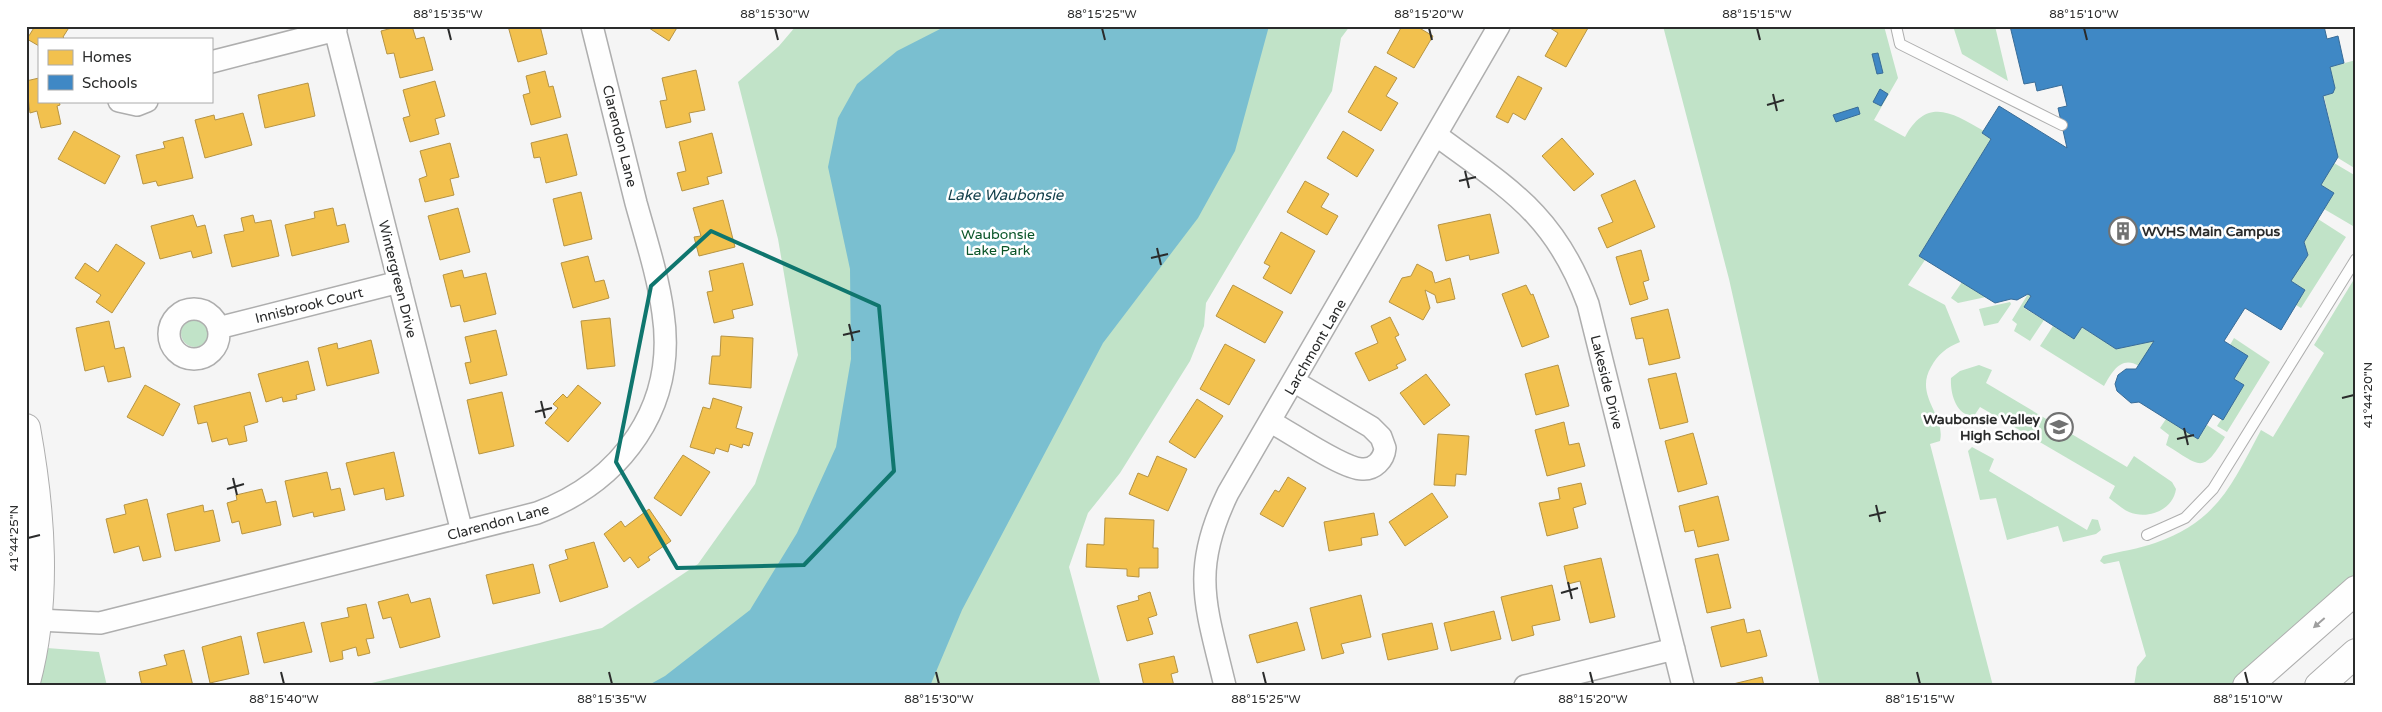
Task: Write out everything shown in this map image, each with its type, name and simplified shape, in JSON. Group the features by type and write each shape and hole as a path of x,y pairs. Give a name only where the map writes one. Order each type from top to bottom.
{"street":[{"name":"Clarendon Lane","path":"38,620 100,623 537,513 562,504 583,492 610,469 640,435 657,392 663,366 665,343 664,314 592,26"},
{"name":"Larchmont Lane","path":"1225,686 1206,607 1204,586 1206,553 1220,510 1499,26"},
{"name":"Wintergreen Drive","path":"335,28 462,532"},
{"path":"212,62 335,28"},
{"path":"122,102 136,106 144,102"},
{"name":"Lakeside Drive","path":"1436,135 1511,190 1535,212 1556,238 1579,280 1588,304 1683,686"},
{"name":"Innisbrook Court","path":"218,328 399,282"},
{"path":"1271,422 1351,467 1368,469 1374,467 1382,457 1385,448 1377,431 1295,382"},
{"path":"26,428 39,529 38,620 26,682"},
{"path":"2247,686 2356,590"},
{"path":"1525,686 1674,649"},
{"path":"2319,686 2356,654"}],"lane":[{"path":"1896,26 1900,44 1953,68 2062,125"},
{"path":"2147,535 2185,518 2213,489 2356,259"}],"highlighted area":[{"path":"711,231 879,306 894,471 804,565 677,568 616,462 651,286"}],"green space":[{"name":"Lake Waubonsie","path":"796,26 1350,26 1341,38 1332,91 1206,303 1204,326 1190,361 1120,473 1088,513 1069,567 1101,686 359,686 602,628 698,564 755,484 798,355 778,239 738,82 779,46"},
{"path":"1663,26 1884,26 1898,78 1874,120 1905,137 1913,124 1922,116 1931,112 1941,112 1951,114 1973,124 1984,131 1983,134 1991,139 1919,256 1925,260 1908,285 1945,305 1960,342 1947,349 1937,358 1927,377 1926,387 1928,396 1941,432 1940,441 1930,444 1993,686 1820,686 1729,279"},
{"path":"1953,26 1995,26 2008,81 1962,54"},
{"path":"2356,60 2356,169 2338,158 2324,96 2333,93 2335,88 2330,67"},
{"path":"2334,163 2356,176 2356,221 2353,226 2324,209 2334,193 2321,185"},
{"path":"2318,219 2346,237 2301,308 2296,305 2305,290 2291,281 2308,255 2304,242"},
{"path":"2356,276 2356,576 2232,686 2134,686 2137,667 2146,656 2119,561 2104,564 2100,561 2103,556 2149,545 2176,534 2194,524 2209,512 2231,484 2261,430 2273,437 2324,353 2314,345"},
{"path":"1962,282 1986,297 1958,303 1951,298"},
{"path":"2028,294 2031,296 2024,308 2044,320 2030,341 2014,331 2017,324 2012,320"},
{"path":"2010,302 2011,304 1998,323 1984,326 1979,309"},
{"path":"195,319 205,323 209,333 205,343 195,347 185,343 181,333 185,323"},
{"path":"2053,326 2074,339 2082,327 2116,349 2154,341 2139,366 2133,363 2122,364 2110,375 2104,386 2040,346"},
{"path":"2234,338 2270,362 2227,432 2217,426 2244,385 2234,379 2248,356 2230,345"},
{"path":"1979,365 1992,370 1986,383 2127,467 2134,456 2172,482 2176,489 2170,503 2165,508 2151,514 2144,515 2129,512 2109,498 2115,486 1980,407 1974,416 1963,412 1955,403 1951,378 1960,371"},
{"path":"2166,419 2198,438 2207,425 2225,437 2211,457 2205,462 2194,462 2166,445 2169,435 2160,428"},
{"path":"1972,447 1994,459 1989,471 2087,530 2092,519 2098,520 2101,530 2096,534 2063,542 2058,526 2007,540 1996,498 1980,500 1968,451"},
{"path":"47,648 99,652 107,686 34,686"}],"water":[{"name":"Lake Waubonsie","path":"946,26 1269,26 1235,151 1198,218 1103,343 962,610 930,686 647,686 665,676 750,610 797,533 836,447 851,359 850,269 828,167 838,118 857,84 897,51"}],"building: Homes":[{"path":"35,26 70,26 64,38 38,38 38,45 27,39"},
{"path":"400,26 412,26 416,39 424,37 433,70 400,78 394,53 387,54 381,31"},
{"path":"508,26 540,26 547,54 518,62"},
{"path":"646,26 678,26 669,41"},
{"path":"1402,26 1416,26 1433,36 1414,68 1387,53"},
{"path":"1551,26 1588,28 1566,67 1545,56 1558,33 1550,28"},
{"path":"1375,66 1397,78 1386,96 1398,103 1381,131 1348,112"},
{"path":"696,70 705,110 689,113 691,122 666,128 660,101 667,100 662,78"},
{"path":"545,71 549,87 553,86 561,117 531,125 523,95 530,93 526,76"},
{"path":"1518,76 1542,88 1525,120 1513,113 1508,123 1496,117"},
{"path":"38,78 38,102 59,102 60,105 57,106 61,124 41,128 37,111 30,113 26,81"},
{"path":"435,81 445,116 435,119 439,134 410,142 403,118 410,116 403,90"},
{"path":"308,83 315,116 265,128 258,95"},
{"path":"243,113 252,145 205,158 195,120 214,115 215,120"},
{"path":"74,131 120,156 105,184 58,159"},
{"path":"1343,131 1374,150 1357,177 1327,158"},
{"path":"712,133 722,173 707,177 709,184 682,191 677,173 686,171 679,142"},
{"path":"567,134 577,175 546,183 540,157 534,158 531,143"},
{"path":"183,137 193,178 158,186 156,181 143,184 136,155 165,148 163,142"},
{"path":"1562,138 1594,174 1574,191 1542,156"},
{"path":"450,143 459,177 450,179 454,195 425,202 419,179 427,176 420,151"},
{"path":"1635,180 1655,227 1607,248 1598,228 1613,222 1601,195"},
{"path":"1305,181 1329,194 1321,207 1338,216 1327,235 1287,212"},
{"path":"581,192 592,239 564,246 553,199"},
{"path":"723,200 735,247 699,256 694,237 701,236 693,208"},
{"path":"333,208 337,226 345,224 349,242 292,256 285,225 315,218 314,212"},
{"path":"458,208 470,252 440,260 428,216"},
{"path":"1490,214 1499,253 1470,260 1469,255 1446,261 1438,225"},
{"path":"193,215 197,227 205,225 212,253 193,258 191,251 160,259 151,226"},
{"path":"253,215 255,223 271,220 279,256 232,267 224,235 244,231 241,218"},
{"path":"1281,232 1315,251 1291,294 1263,278 1270,266 1264,263"},
{"path":"116,244 145,263 112,313 96,302 101,295 75,278 85,263 98,272"},
{"path":"1641,250 1649,280 1643,282 1648,299 1630,305 1616,257"},
{"path":"588,256 595,282 604,280 609,298 573,308 561,263"},
{"path":"743,263 753,305 732,310 734,318 714,323 707,292 713,291 709,271"},
{"path":"1417,264 1432,272 1435,283 1450,278 1455,299 1437,303 1435,295 1425,290 1430,308 1423,320 1389,302 1402,278 1411,276"},
{"path":"462,270 464,278 486,273 496,314 464,322 460,305 451,307 443,275"},
{"path":"1233,285 1283,312 1265,343 1216,316"},
{"path":"1526,285 1531,295 1533,294 1549,337 1522,347 1502,294"},
{"path":"1668,309 1680,358 1649,365 1643,338 1636,339 1631,318"},
{"path":"1390,317 1399,335 1395,337 1406,360 1396,365 1398,368 1369,381 1355,353 1378,343 1371,326"},
{"path":"610,318 615,366 587,369 581,321"},
{"path":"109,321 115,349 124,347 131,377 108,382 104,366 85,371 76,328"},
{"path":"496,330 507,375 470,384 465,363 471,362 465,337"},
{"path":"721,336 753,338 751,388 709,384 712,356 720,356"},
{"path":"371,340 379,373 327,386 318,348 337,343 338,349"},
{"path":"1225,344 1255,360 1229,405 1200,389"},
{"path":"308,361 315,390 296,395 297,399 283,402 282,397 266,402 258,374"},
{"path":"1558,365 1569,406 1536,415 1525,374"},
{"path":"1676,373 1688,422 1660,429 1648,379"},
{"path":"1426,374 1450,405 1424,425 1400,393"},
{"path":"145,385 180,404 163,436 127,417"},
{"path":"578,385 601,403 568,442 545,423 558,408 553,404 563,394 567,398"},
{"path":"250,392 258,422 244,426 247,441 229,445 227,438 212,442 207,422 198,424 194,406"},
{"path":"502,392 514,446 479,454 467,400"},
{"path":"713,398 742,407 736,428 753,433 749,446 743,444 742,448 730,444 728,452 716,448 714,454 690,447 703,407 710,409"},
{"path":"1197,399 1223,416 1195,458 1169,442"},
{"path":"1564,422 1569,445 1579,443 1585,466 1547,476 1535,430"},
{"path":"1693,433 1707,484 1678,492 1665,441"},
{"path":"1438,434 1469,436 1466,475 1456,474 1455,486 1434,485"},
{"path":"394,452 404,496 386,500 384,488 354,495 346,463"},
{"path":"683,455 710,472 681,516 654,498"},
{"path":"1157,456 1187,469 1168,511 1129,494 1138,473 1148,477"},
{"path":"327,472 331,490 340,488 345,510 314,517 313,512 293,517 285,481"},
{"path":"1288,477 1306,488 1283,527 1260,514 1275,490 1279,492"},
{"path":"1581,483 1586,504 1573,508 1578,528 1547,536 1539,503 1560,499 1558,488"},
{"path":"262,489 266,503 276,501 281,525 242,534 239,521 232,523 227,503 237,500 236,495"},
{"path":"1432,493 1448,517 1405,546 1389,522"},
{"path":"1718,496 1729,540 1698,547 1694,530 1685,532 1679,506"},
{"path":"147,499 161,557 143,561 139,546 114,553 106,519 126,514 124,505"},
{"path":"203,505 204,512 213,510 220,541 175,551 167,514"},
{"path":"649,509 671,541 648,557 650,560 638,568 630,557 624,562 604,534 621,521 625,527"},
{"path":"1374,513 1378,535 1361,538 1362,545 1329,551 1324,522"},
{"path":"1105,518 1154,520 1153,548 1158,548 1158,568 1139,568 1139,577 1127,576 1127,569 1086,567 1087,544 1104,545"},
{"path":"594,542 608,587 560,602 549,565 568,559 565,550"},
{"path":"1718,554 1731,608 1707,613 1695,559"},
{"path":"1601,558 1615,617 1590,623 1580,581 1568,584 1564,566"},
{"path":"533,564 540,593 493,604 486,575"},
{"path":"1552,585 1560,620 1532,626 1534,635 1512,641 1501,597"},
{"path":"1150,592 1157,615 1148,618 1153,634 1127,641 1117,606 1139,600 1138,596"},
{"path":"408,594 411,603 430,598 440,637 400,648 391,617 383,619 378,602"},
{"path":"1361,595 1371,637 1341,644 1344,653 1322,659 1310,608"},
{"path":"366,604 374,638 366,639 370,653 358,656 356,647 342,651 343,659 330,662 321,623 349,617 347,608"},
{"path":"1494,611 1501,639 1451,651 1444,623"},
{"path":"1744,619 1747,633 1760,630 1767,656 1721,667 1711,627"},
{"path":"304,622 312,652 264,663 257,633"},
{"path":"1297,622 1305,650 1257,663 1249,635"},
{"path":"1432,623 1438,649 1388,660 1382,634"},
{"path":"241,636 249,674 210,683 202,647"},
{"path":"184,650 193,686 142,686 139,672 167,665 164,655"},
{"path":"1174,656 1178,672 1171,674 1174,686 1144,686 1139,664"},
{"path":"1762,677 1764,686 1734,686 1733,684"}],"building: Schools":[{"name":"WVHS Main Campus","path":"2010,26 2324,26 2327,39 2338,36 2344,63 2330,67 2335,88 2333,93 2323,96 2338,157 2321,185 2334,193 2304,242 2308,255 2291,281 2305,290 2281,330 2245,308 2224,341 2248,356 2234,379 2244,385 2223,420 2213,414 2198,439 2139,402 2131,403 2117,391 2115,384 2118,375 2126,369 2136,369 2154,341 2116,349 2082,327 2074,339 2024,307 2031,296 2028,294 2017,300 2011,299 1995,303 1919,256 1991,139 1982,133 1999,106 2067,148 2058,108 2067,106 2062,85 2037,91 2035,82 2024,84"},
{"path":"1878,53 1883,73 1877,74 1872,54"},
{"path":"1880,89 1888,94 1881,106 1873,102"},
{"path":"1858,107 1860,114 1836,122 1833,115"}],"place":[{"name":"WVHS Main Campus","path":"2123,231"},
{"name":"Waubonsie Valley High School","path":"2059,427"}],"park label":[{"name":"Waubonsie Lake Park","path":"998,242"}]}
